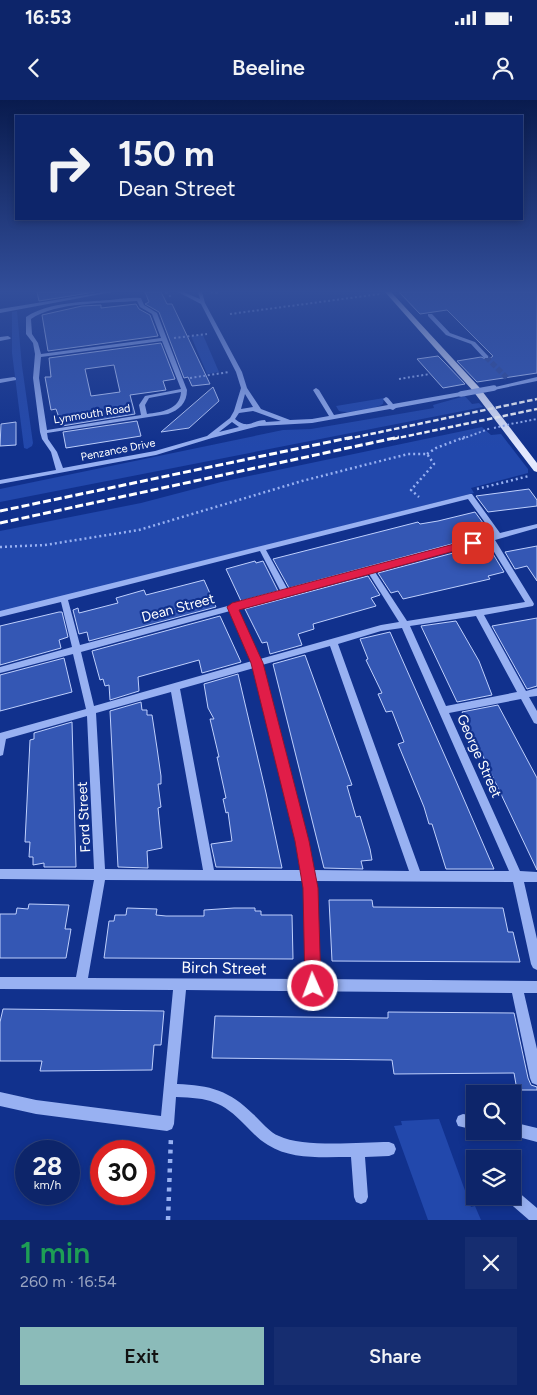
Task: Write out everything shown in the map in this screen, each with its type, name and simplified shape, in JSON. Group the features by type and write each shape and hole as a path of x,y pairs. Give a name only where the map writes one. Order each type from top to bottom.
{"main road":[{"path":"435,344 470,383 537,470"}],"street":[{"name":"Lynmouth Road","path":"37,344 38,356 36,385 43,432 46,441 54,452 60,471"},
{"path":"38,356 124,344"},
{"path":"165,344 184,390"},
{"path":"224,344 238,371 244,388 264,419 258,424"},
{"path":"474,344 486,356"},
{"path":"508,378 514,384"},
{"path":"0,381 14,379"},
{"path":"210,437 258,424 333,418 433,403 446,396 537,379"},
{"name":"Penzance Drive","path":"0,482 156,453 210,437 232,418 237,411 244,388"},
{"name":"Lynmouth Road","path":"43,432 144,416 166,412 178,407 184,399 184,390 147,396 142,402 144,416"},
{"path":"316,390 333,418"},
{"path":"386,399 393,408"},
{"path":"237,411 248,408 289,422"},
{"path":"232,418 237,424 249,426"},
{"path":"0,614 470,496 530,604 381,628 1,737 0,752"},
{"name":"Dean Street","path":"0,670 537,526"},
{"path":"262,549 286,593"},
{"name":"George Street","path":"370,570 405,624 517,877 537,964"},
{"name":"Ford Street","path":"64,598 91,711 100,875 81,983"},
{"path":"232,607 257,663 309,876 313,986"},
{"path":"478,612 537,720"},
{"path":"333,642 416,876"},
{"path":"175,687 209,875"},
{"path":"443,710 537,692"},
{"path":"0,874 537,878"},
{"name":"Birch Street","path":"0,984 537,987"},
{"path":"0,1100 36,1107 167,1124 180,984"},
{"path":"517,987 537,1078"},
{"path":"170,1090 211,1092 225,1098 265,1135 282,1145 306,1148 389,1149"},
{"path":"521,1131 537,1135"},
{"path":"358,1149 361,1197"},
{"path":"521,1204 537,1219"}],"path":[{"path":"180,379 238,371"},
{"path":"400,379 430,374"},
{"path":"0,547 45,546 138,530 302,481 408,454 427,454 436,448 494,428 537,419"},
{"path":"427,454 431,457 434,464 428,474 416,482 411,490 416,497 427,498"},
{"path":"474,490 537,474"},
{"path":"167,1124 171,1136 168,1220"}],"shaded area":[{"path":"12,344 20,344 33,443 27,449 24,448"},
{"path":"194,344 207,344 219,372 207,374"},
{"path":"465,396 472,404 479,403 483,407 0,502 0,489 283,430 311,429 434,408 433,405"},
{"path":"384,398 383,404 361,411 339,411 336,406"},
{"path":"482,427 491,435 501,434 528,469 528,473 471,488 474,493 0,612 0,531 141,503 221,482"},
{"path":"439,1119 466,1193 466,1205 475,1206 481,1220 428,1220 394,1126 402,1125 401,1121"}],"building":[{"path":"47,344 97,344 48,351"},
{"path":"161,344 175,379 163,381 166,390 130,395 135,414 62,426 56,409 51,410 45,377 51,377 49,358","holes":["114,365 120,392 91,396 85,369"]},
{"path":"171,344 191,344 210,384 192,386 188,377 184,378"},
{"path":"481,344 537,344 537,373 477,382 457,361 481,357 488,360 493,356"},
{"path":"438,356 465,384 443,388 417,359"},
{"path":"213,387 219,401 189,428 161,432"},
{"path":"137,421 141,436 66,448 63,432"},
{"path":"16,422 16,445 0,446 1,424"},
{"path":"529,489 537,500 537,506 488,512 476,496"},
{"path":"475,512 486,527 481,528 485,535 289,588 273,559 418,522 420,524 438,521"},
{"path":"487,544 504,572 488,576 490,579 403,599 398,591 391,593 378,573"},
{"path":"537,546 537,581 527,566 515,569 505,552"},
{"path":"255,561 256,563 263,561 278,591 241,601 226,569"},
{"path":"368,576 380,595 371,598 376,606 313,624 314,629 298,634 302,645 270,654 267,642 262,643 245,609"},
{"path":"204,580 216,607 89,641 87,632 79,634 73,610 78,608 79,613 118,603 116,598 144,590 146,595"},
{"path":"62,612 68,637 59,640 61,648 0,665 0,626"},
{"path":"220,616 241,662 202,673 199,660 138,677 139,691 110,700 109,685 105,686 103,679 100,680 92,651"},
{"path":"537,618 537,686 527,689 492,626"},
{"path":"456,621 479,661 492,695 457,702 421,626"},
{"path":"390,632 494,869 446,869 432,824 429,824 398,744 404,742 392,711 386,712 378,694 382,693 366,660 368,659 360,639"},
{"path":"305,655 352,785 347,786 356,817 360,816 370,849 372,860 361,861 363,869 324,868 273,664"},
{"path":"64,658 72,692 0,711 0,675"},
{"path":"238,674 282,868 216,867 211,844 232,841 228,812 226,813 223,799 226,798 217,757 219,757 210,719 214,719 208,708 204,684"},
{"path":"141,702 142,710 147,710 147,715 152,715 157,748 161,776 161,784 158,784 161,807 158,808 162,848 147,851 148,868 118,867 110,711"},
{"path":"498,705 537,778 537,870 462,712"},
{"path":"72,722 76,867 44,867 44,863 33,865 33,857 29,857 30,842 25,842 30,740 34,739 34,733"},
{"path":"329,900 372,900 373,907 503,908 508,932 513,932 520,962 332,961"},
{"path":"29,904 69,905 65,929 71,929 66,958 0,958 0,914 16,914 17,908 28,909"},
{"path":"127,908 157,909 156,915 166,916 204,916 204,910 234,908 255,908 255,911 261,911 261,915 292,915 293,959 104,958 109,921 114,921 115,915 126,915"},
{"path":"3,1009 164,1011 161,1045 154,1045 152,1070 40,1071 42,1061 0,1061 0,1022"},
{"path":"388,1012 514,1013 528,1078 531,1085 537,1087 537,1090 521,1090 521,1085 516,1085 514,1073 394,1074 392,1060 212,1058 215,1016 388,1018"}],"tunnel":[{"path":"486,357 507,378"}],"railway":[{"path":"347,439 537,399"},
{"path":"393,439 537,409"},
{"path":"0,511 353,437"},
{"path":"0,523 399,437"}],"route":[{"path":"313,986 310,888 302,841 257,663 232,607 473,543"}]}
